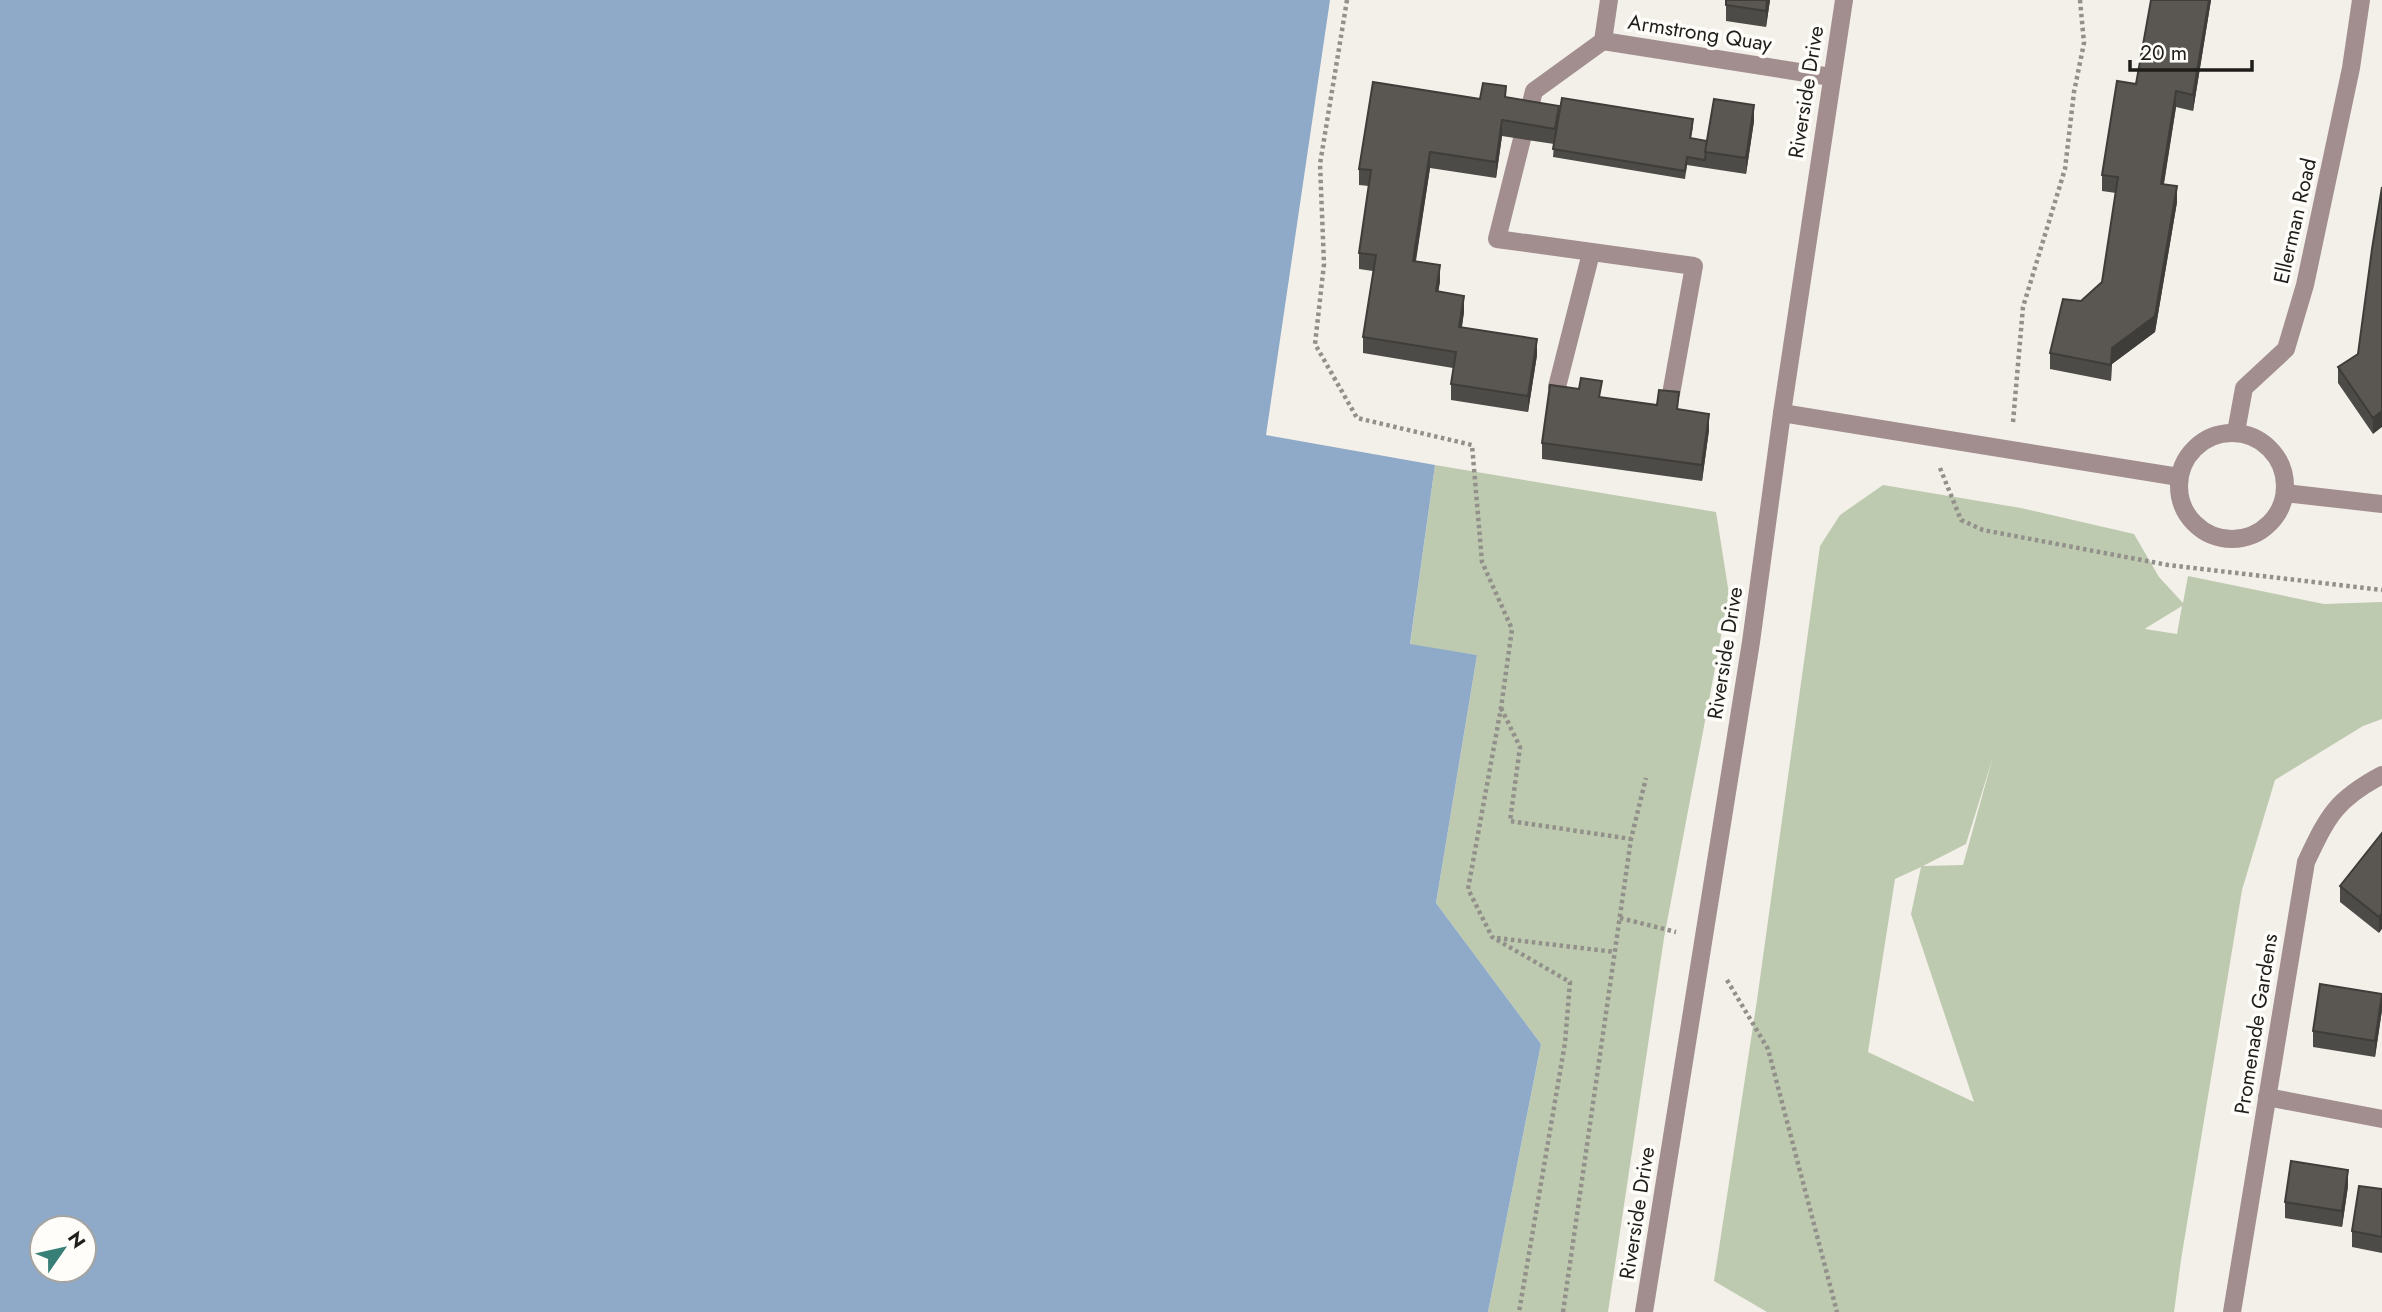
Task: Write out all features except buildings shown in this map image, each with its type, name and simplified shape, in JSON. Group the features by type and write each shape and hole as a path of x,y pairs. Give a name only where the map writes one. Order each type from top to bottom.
{"street":[{"name":"Armstrong Quay","path":"1609,0 1603,41 1534,92 1497,239 1694,266 1671,394"},
{"name":"Riverside Drive","path":"1644,1312 1751,642 1843,0"},
{"name":"Ellerman Road","path":"2236,432 2244,388 2286,349 2301,298 2351,68 2361,0"},
{"name":"Armstrong Quay","path":"1603,41 1831,77"},
{"path":"1557,387 1591,253"},
{"path":"1782,413 2179,477"},
{"path":"2236,432 2253,436 2267,446 2278,460 2284,476 2285,494 2280,509 2270,523 2257,533 2224,539 2208,534 2194,524 2184,510 2179,494 2179,477 2192,449 2205,439 2236,432"},
{"path":"2285,494 2382,504"},
{"name":"Promenade Gardens","path":"2232,1312 2306,862 2327,818 2355,789 2382,775"},
{"path":"2267,1097 2382,1119"}],"path":[{"path":"1347,0 1320,164 1324,264 1315,344 1357,418 1472,445 1482,562 1512,629 1501,708 1468,888 1492,937 1570,982 1564,1043 1518,1312"},
{"path":"2011,451 2022,307 2065,169 2074,92 2084,43 2080,0"},
{"path":"1928,438 1961,520 1983,530 2168,565 2382,590"},
{"path":"1501,708 1520,747 1510,821 1631,839"},
{"path":"1563,1312 1631,839 1646,778"},
{"path":"1620,918 1703,939 1768,1049 1838,1312"},
{"path":"1492,937 1615,952"}],"green space":[{"path":"1435,465 1716,512 1729,594 1664,938 1608,1312 1488,1312 1541,1044 1436,903 1477,655 1410,645"},
{"path":"1883,485 2021,508 2134,534 2159,577 2183,603 2188,576 2324,604 2382,602 2382,719 2363,726 2275,780 2242,890 2174,1312 1767,1312 1714,1281 1757,1000 1820,546 1840,515","holes":["2182,606 2177,634 2145,629 2146,628","1993,757 1963,865 1923,866 1966,844","1921,867 1911,914 1974,1102 1868,1052 1895,879"]}],"water":[{"path":"0,0 1330,0 1266,435 1435,465 1410,644 1477,655 1436,903 1541,1044 1488,1312 0,1312"}]}
